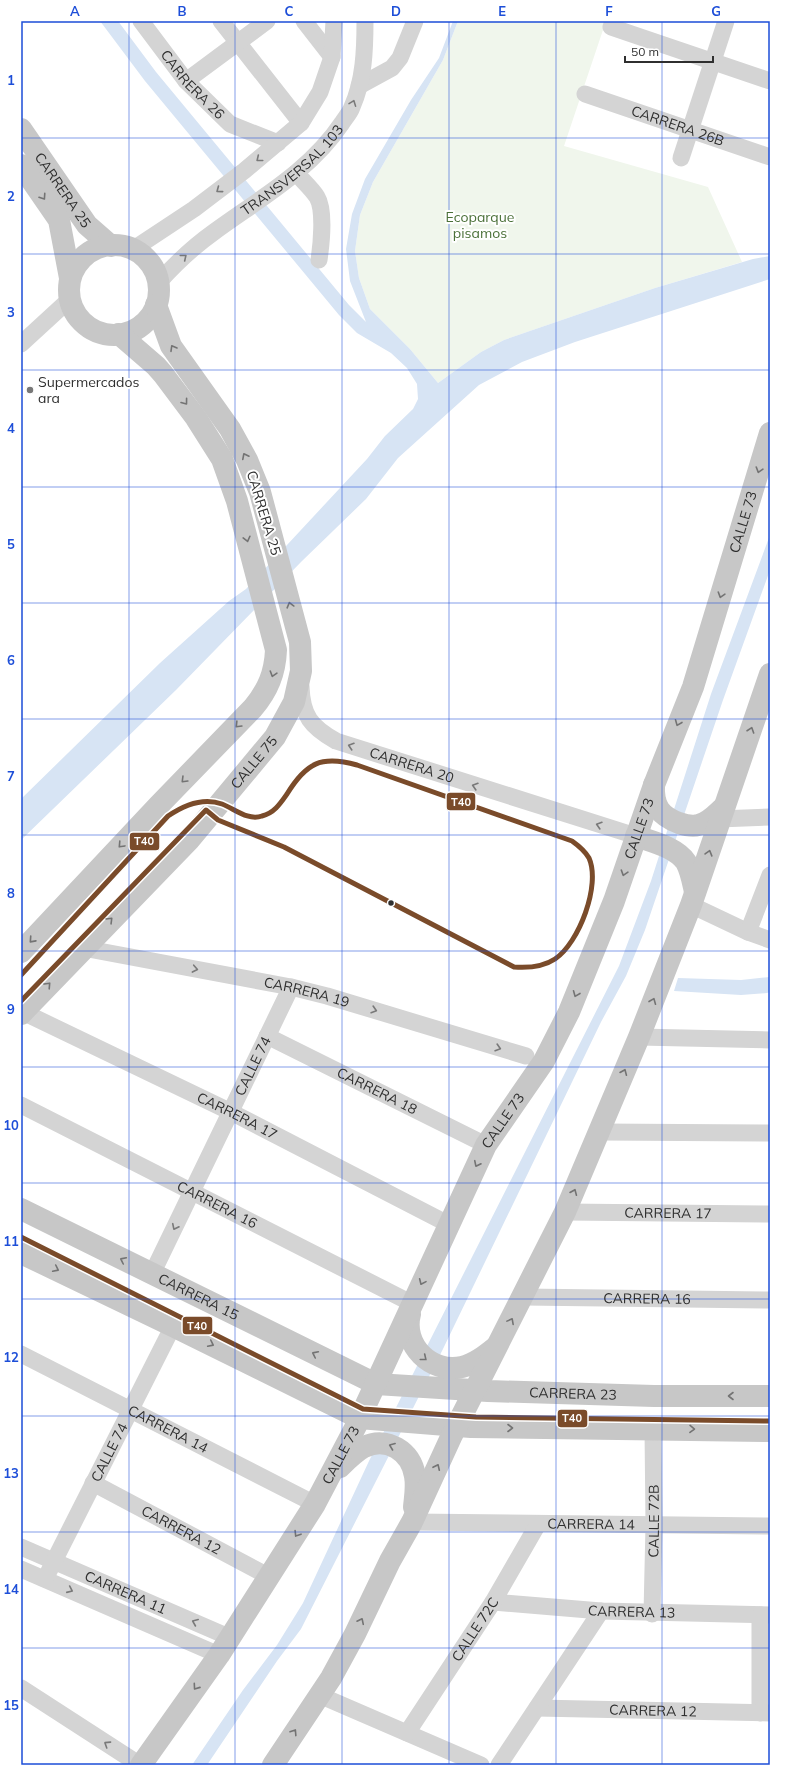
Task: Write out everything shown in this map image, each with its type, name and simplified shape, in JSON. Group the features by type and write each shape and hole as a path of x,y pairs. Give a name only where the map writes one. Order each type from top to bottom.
{"main road":[{"name":"CARRERA 25","path":"21,129 87,225 111,246"},
{"name":"CARRERA 25","path":"21,164 58,220 70,288 75,313 86,326 102,333 119,334 133,330 142,325 149,318 156,304 158,294 158,283 155,273 149,263 132,250 122,246 111,246 95,250 86,255 75,268 70,288"},
{"name":"CARRERA 25","path":"156,304 171,346 230,429 247,460 260,492 300,642 301,671 294,702 286,719"},
{"name":"CARRERA 25","path":"21,952 264,696 273,675 276,650 237,501 222,459 196,418 156,366 119,334"},
{"name":"CALLE 73","path":"140,1765 231,1638 270,1577 339,1462 363,1419 380,1384 393,1346 410,1314 448,1224 486,1145 544,1061 569,1012 614,902 646,840 655,795 693,687 770,433"},
{"path":"276,1764 319,1694 331,1678 355,1634 414,1514 451,1426 470,1390 498,1345 566,1212 639,1037 718,815 769,682"},
{"name":"CALLE 75","path":"22,1013 83,948 190,839 275,737 286,719"},
{"path":"655,795 662,815 686,825 698,825 718,815"},
{"path":"646,840 680,857 686,863 692,891"},
{"name":"CARRERA 15","path":"21,1209 345,1369 380,1384"},
{"path":"21,1253 363,1419 451,1426 770,1431"},
{"path":"410,1314 410,1340 416,1350 426,1360 434,1364 444,1367 457,1368 466,1366 498,1345"},
{"path":"345,1369 362,1368 370,1365 383,1356 393,1346"},
{"name":"CARRERA 23","path":"380,1384 470,1390 654,1396 770,1396"},
{"path":"324,1400 331,1411 338,1428 341,1443 339,1462"},
{"path":"339,1462 368,1445 384,1443 395,1446 408,1458 413,1469 415,1480 414,1514"}],"street":[{"name":"CARRERA 26","path":"141,21 186,81 230,124 278,143"},
{"path":"221,21 301,123"},
{"path":"186,81 267,21"},
{"path":"304,21 332,57"},
{"name":"TRANSVERSAL 103","path":"132,250 194,209 244,171 301,123 320,92 332,57 334,21"},
{"name":"TRANSVERSAL 103","path":"158,283 176,263 213,233 304,167 334,135 352,108 360,86 365,52 365,21"},
{"path":"360,86 392,68 400,58 415,21"},
{"path":"681,158 711,61 726,21"},
{"path":"611,28 770,81"},
{"name":"CARRERA 26B","path":"584,94 770,157"},
{"path":"296,173 318,198 322,223 322,243 318,260"},
{"path":"21,344 70,288"},
{"name":"CARRERA 20","path":"301,671 301,701 308,718 320,732 336,741 646,840"},
{"path":"718,815 770,817"},
{"path":"748,932 770,875"},
{"path":"692,891 748,932 770,940"},
{"name":"CARRERA 19","path":"83,948 291,987 328,996 526,1056"},
{"name":"CALLE 74","path":"152,1274 291,987"},
{"name":"CARRERA 17","path":"22,1013 231,1112 448,1224"},
{"name":"CARRERA 18","path":"267,1036 486,1145"},
{"path":"639,1037 770,1040"},
{"name":"CARRERA 16","path":"21,1105 192,1192 410,1314"},
{"path":"599,1132 770,1133"},
{"name":"CARRERA 17","path":"566,1212 770,1214"},
{"name":"CARRERA 16","path":"524,1296 770,1300"},
{"name":"CALLE 74","path":"44,1579 173,1326"},
{"name":"CARRERA 14","path":"21,1354 130,1410 318,1498"},
{"name":"CALLE 72B","path":"652,1614 654,1525 653,1429"},
{"name":"CARRERA 12","path":"93,1483 270,1577"},
{"name":"CARRERA 14","path":"414,1514 538,1524 770,1526"},
{"name":"CALLE 72C","path":"407,1733 493,1602 538,1524"},
{"name":"CARRERA 11","path":"21,1547 231,1638"},
{"name":"CARRERA 11","path":"21,1570 219,1655"},
{"name":"CARRERA 13","path":"493,1602 602,1612 765,1615"},
{"path":"499,1765 602,1612"},
{"path":"765,1615 765,1713"},
{"path":"21,1688 140,1765"},
{"path":"319,1694 481,1765"},
{"name":"CARRERA 12","path":"537,1708 765,1713"}],"green space":[{"name":"Ecoparque pisamos","path":"458,21 606,21 564,146 708,187 742,262 655,288 504,340 481,352 438,383 410,349 370,309 359,278 355,251 360,215 373,182 443,60"}],"water":[{"path":"100,21 118,21 156,72 349,305 366,322 350,281 346,249 352,214 365,179 411,100 439,58 453,21 458,21 443,60 373,182 360,215 355,251 359,278 370,309 410,349 438,383 481,352 504,340 655,288 753,259 770,256 770,279 575,342 522,362 479,385 398,458 366,499 301,562 176,690 21,840 21,799 160,663 229,601 246,589 367,459 385,436 413,409 418,399 417,384 407,368 391,353 357,333 339,315 145,81"},
{"path":"770,535 770,570 723,700 645,930 626,976 601,1022 442,1351 301,1629 277,1661 207,1765 192,1765 243,1690 277,1645 303,1603 369,1461 619,966 651,881 711,694"},
{"path":"770,977 770,992 767,993 741,995 674,991 678,978 741,980"}],"transit line":[{"name":"T40","path":"21,975 168,816 181,808 194,803 208,801 222,804 247,816 257,817 266,815 279,805 301,775 316,764 324,762 334,761 357,765 572,841 587,855 592,869 590,898 586,913 572,940 564,951 555,959 546,964 530,967 514,967 284,847 218,820 206,810 21,1001"},
{"name":"T40","path":"21,1237 363,1409 476,1417 770,1421"}],"place":[{"name":"Supermercados ara","path":"30,390"}]}
